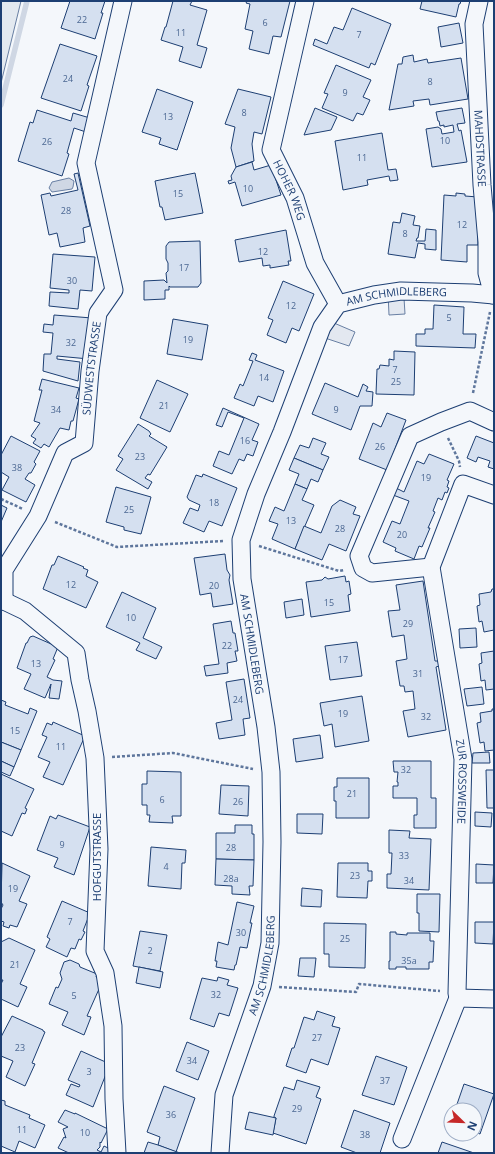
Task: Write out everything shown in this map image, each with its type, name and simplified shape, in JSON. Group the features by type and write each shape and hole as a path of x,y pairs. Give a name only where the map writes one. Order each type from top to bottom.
{"street":[{"name":"SÜDWESTSTRASSE","path":"2,602 4,570 38,516 65,453 84,443 90,371 98,313 114,290 86,164 123,1"},
{"name":"HOHER WEG","path":"305,1 271,150 295,198 315,263 338,304"},
{"name":"MAHDSTRASSE","path":"479,1 474,24 482,185 487,242 487,273 494,295"},
{"name":"AM SCHMIDLEBERG","path":"220,1153 224,1096 262,986 270,943 272,842 271,772 266,727 242,579 241,540 256,494 282,432 322,327 338,304 374,295 401,291 494,295"},
{"path":"494,422 470,411 410,436 359,556 363,568 372,572 431,567 463,484 494,495"},
{"name":"ZUR ROSSWEIDE","path":"402,1139 458,995 463,759 431,567"},
{"name":"HOFGUTSTRASSE","path":"2,602 25,611 76,653 94,758 100,849 95,951 105,972 113,1026 114,1099 117,1153"},
{"path":"458,995 494,999"}],"path":[{"path":"470,411 494,295"},
{"path":"441,422 459,461 463,484"},
{"path":"1,499 38,516 117,547 241,540 339,571 363,568"},
{"path":"94,758 173,753 271,772"},
{"path":"262,986 356,992 359,984 458,995"}],"shaded area":[{"path":"1,1 21,1 1,83"},
{"path":"69,178 74,181 72,189 52,192 49,188 52,182"},
{"path":"388,293 404,298 405,314 389,315"},
{"path":"327,320 355,332 349,346 319,336"}],"building":[{"path":"70,1 105,1 95,39 61,28"},
{"path":"173,1 192,1 190,5 207,10 197,45 207,48 201,68 179,61 183,47 161,40"},
{"path":"247,1 290,1 281,37 273,36 269,54 249,49 253,31 245,29 250,4 246,3"},
{"path":"422,1 461,1 456,17 420,9"},
{"path":"352,8 391,24 375,65 371,63 369,68 313,45 315,39 327,44 334,27 343,30"},
{"path":"459,23 463,43 441,47 438,27"},
{"path":"60,44 97,56 87,85 89,86 81,111 41,98"},
{"path":"413,55 414,62 427,59 428,63 461,58 468,99 430,105 429,99 413,101 414,106 389,110 398,64 402,64 403,57"},
{"path":"336,65 371,80 363,97 370,100 363,115 357,113 353,121 322,108 328,94 324,93"},
{"path":"157,89 193,102 177,150 159,144 161,138 142,132"},
{"path":"238,89 271,97 262,134 254,132 252,144 254,161 236,167 231,148 235,127 225,124"},
{"path":"315,108 337,117 331,130 304,135"},
{"path":"462,108 465,123 457,124 459,131 461,130 467,162 432,167 426,129 438,127 441,129 442,134 454,132 453,125 444,127 444,125 440,126 436,112"},
{"path":"37,110 71,121 73,113 90,118 86,132 74,128 67,153 69,154 62,176 18,161 30,122 33,123"},
{"path":"382,133 388,170 396,169 398,180 390,181 389,176 367,180 368,185 343,190 335,141"},
{"path":"252,162 254,170 271,165 281,195 242,206 235,182 229,184 228,181 232,180 231,176 236,167"},
{"path":"78,173 90,226 83,228 85,242 60,247 57,233 49,235 41,195 50,193 51,196 78,190 74,174"},
{"path":"195,173 203,213 165,220 162,207 160,207 155,181"},
{"path":"456,193 465,194 465,196 478,197 478,245 467,245 467,262 441,260 444,195 456,196"},
{"path":"402,213 415,216 413,225 420,226 416,241 425,241 426,229 436,230 436,250 425,249 425,244 418,243 415,258 388,254 393,222 400,223"},
{"path":"286,230 291,261 288,261 289,265 270,268 270,265 263,266 262,258 239,262 235,240"},
{"path":"200,241 201,283 198,287 169,286 169,290 165,290 165,299 144,300 144,281 164,280 167,283 166,273 168,271 168,263 166,259 166,246 169,242"},
{"path":"53,254 95,257 92,291 80,290 78,309 49,306 50,292 69,293 69,290 50,288"},
{"path":"283,281 314,294 299,331 292,328 286,343 267,335 273,320 268,318"},
{"path":"434,305 464,307 463,334 476,334 475,348 416,346 416,334 425,334 425,329 433,329"},
{"path":"54,315 92,318 89,359 57,356 57,359 80,362 78,381 43,371 44,354 51,354 53,333 43,332 44,324 53,325"},
{"path":"173,319 208,325 202,360 167,354"},
{"path":"394,351 415,352 414,395 376,394 377,369 379,369 380,365 389,366 389,359 394,360"},
{"path":"252,353 257,355 255,360 284,371 273,402 258,396 254,406 234,398 240,384 243,386 253,361 249,360"},
{"path":"42,379 79,388 76,398 79,399 69,430 60,428 49,447 44,444 41,448 33,443 36,439 31,436 40,423 34,421 42,390 39,390"},
{"path":"157,380 188,394 170,432 140,418"},
{"path":"325,383 358,397 363,384 368,387 366,391 373,392 372,406 360,406 351,430 312,414"},
{"path":"223,408 259,424 252,440 258,442 253,456 247,454 244,461 239,459 232,474 213,466 219,451 229,455 244,418 228,412 222,427 216,425"},
{"path":"387,413 406,420 387,470 359,459 373,423 381,427"},
{"path":"138,424 149,431 151,434 149,436 167,447 150,475 148,474 145,478 152,482 148,489 116,470 123,459 118,456"},
{"path":"11,436 40,451 34,462 36,464 31,473 29,473 25,479 35,485 26,502 2,490 9,477 1,472 1,455"},
{"path":"476,436 494,443 494,469 488,467 490,461 478,457 476,462 467,458"},
{"path":"313,438 326,443 321,454 329,457 323,470 294,458 300,445 309,448"},
{"path":"429,454 454,464 447,480 449,481 447,487 449,488 447,493 445,492 442,500 438,498 433,511 435,512 428,528 430,528 422,547 419,546 414,559 395,551 396,548 383,542 392,521 400,524 409,501 393,495 396,488 404,492 417,461 424,464"},
{"path":"294,458 323,470 318,482 311,479 307,489 295,484 299,474 289,470"},
{"path":"203,474 237,488 222,526 209,521 204,532 183,523 190,508 198,511 200,505 189,500 187,497 196,475 202,477"},
{"path":"295,484 307,489 302,500 314,505 295,549 272,539 278,524 269,521 275,507 284,511"},
{"path":"116,487 151,497 141,534 124,530 124,527 106,522"},
{"path":"340,500 356,507 353,514 360,516 346,551 329,544 322,560 295,549 304,526 321,533 332,506"},
{"path":"1,505 7,508 1,522"},
{"path":"225,554 227,570 230,575 229,580 233,604 213,607 211,593 200,595 194,558"},
{"path":"58,556 84,567 83,568 88,570 86,576 98,582 86,608 43,589 52,565 54,565"},
{"path":"345,576 346,582 349,581 351,594 348,595 350,611 311,617 306,582 322,580 325,577 328,579"},
{"path":"423,581 435,661 438,661 439,666 436,667 446,730 408,737 403,711 415,709 413,691 405,692 404,686 400,686 396,661 407,659 404,635 392,637 388,611 400,610 396,585"},
{"path":"492,589 494,589 494,630 484,632 482,621 479,622 477,606 480,605 479,594 491,592"},
{"path":"122,592 156,608 143,638 162,647 156,659 136,650 140,643 106,627"},
{"path":"302,599 304,615 286,618 284,602"},
{"path":"231,621 238,651 235,651 237,661 227,663 228,673 206,676 204,666 219,664 213,624"},
{"path":"476,628 477,647 460,648 459,629"},
{"path":"33,636 58,647 53,659 55,660 47,677 53,680 62,681 59,699 49,698 51,684 45,698 24,689 31,674 17,668 26,643 30,637"},
{"path":"357,642 362,676 330,680 325,646"},
{"path":"494,651 494,689 486,690 485,680 481,681 479,664 482,663 481,653"},
{"path":"244,679 250,718 243,719 245,735 219,739 216,723 232,720 226,682"},
{"path":"482,687 484,704 467,706 464,689"},
{"path":"362,696 369,741 335,747 332,724 324,726 320,703"},
{"path":"1,700 6,702 5,705 28,714 30,708 37,711 21,750 1,742"},
{"path":"492,709 494,709 494,750 485,751 484,742 480,743 477,723 481,722 480,713 492,711"},
{"path":"53,722 85,736 63,785 43,777 50,762 38,757 47,737 42,735 47,723 52,725"},
{"path":"320,735 323,758 296,762 293,739"},
{"path":"1,742 21,750 14,767 1,761"},
{"path":"489,752 490,763 472,763 473,753"},
{"path":"1,761 14,767 10,776 1,772"},
{"path":"393,761 431,761 431,798 436,798 436,828 414,828 414,815 417,815 417,798 393,798 393,786 398,786 398,772 394,772"},
{"path":"486,770 494,770 494,808 487,808"},
{"path":"147,771 181,772 181,816 172,816 173,823 149,822 150,815 147,815 147,805 142,805 142,784 147,784"},
{"path":"1,774 34,789 25,808 27,809 25,814 22,813 12,836 1,831"},
{"path":"337,778 369,778 369,818 336,818 334,787 337,787"},
{"path":"221,785 249,786 248,816 219,814"},
{"path":"475,812 492,813 491,827 475,826"},
{"path":"297,814 323,814 322,834 297,833"},
{"path":"58,815 90,827 74,875 54,867 58,858 37,850 50,816 56,819"},
{"path":"235,825 252,825 252,834 254,834 254,860 216,859 216,833 235,833"},
{"path":"389,830 410,831 409,838 431,839 429,890 387,888 387,874 391,874 392,853 389,853"},
{"path":"151,847 186,850 185,863 182,863 181,889 148,886"},
{"path":"216,859 254,860 253,886 249,886 250,895 232,894 232,886 215,885"},
{"path":"2,863 30,876 19,901 27,904 17,927 10,925 9,928 3,926 4,922 1,921 1,909 3,905 1,902"},
{"path":"338,863 368,863 368,871 372,871 372,881 368,881 367,898 337,897"},
{"path":"476,864 494,865 493,883 476,883"},
{"path":"302,888 322,890 321,907 301,906"},
{"path":"417,894 440,894 439,932 419,931"},
{"path":"62,901 90,913 83,931 85,932 81,940 79,939 75,949 71,948 67,957 46,947 50,939 47,937"},
{"path":"237,902 254,906 247,948 240,947 234,970 216,967 217,961 215,961 218,942 228,945"},
{"path":"475,922 494,922 493,944 475,943"},
{"path":"324,923 366,924 365,968 329,967 329,954 324,954"},
{"path":"140,931 167,935 160,971 133,966"},
{"path":"390,932 407,935 407,933 430,933 430,941 434,941 433,962 429,962 429,969 406,969 406,967 396,967 396,969 389,969"},
{"path":"9,938 35,950 20,984 27,987 18,1007 1,999 1,984 3,980 1,980 1,942"},
{"path":"300,958 316,958 314,977 298,976"},
{"path":"70,960 79,964 80,967 97,974 96,977 103,980 87,1016 91,1017 84,1035 62,1025 68,1012 49,1004 56,987 58,988 62,979 60,973 64,962"},
{"path":"139,967 163,972 160,988 136,983"},
{"path":"218,977 229,980 227,985 238,988 229,1016 219,1013 214,1027 190,1019 202,978 217,981"},
{"path":"317,1011 335,1017 332,1026 340,1028 328,1065 311,1059 306,1073 286,1066 292,1048 294,1048 304,1017 314,1020"},
{"path":"12,1016 45,1032 32,1063 35,1064 25,1086 6,1077 13,1061 1,1056 1,1037"},
{"path":"187,1042 209,1051 198,1080 176,1071"},
{"path":"81,1051 110,1064 93,1107 66,1095 71,1084 79,1087 80,1085 68,1080"},
{"path":"376,1056 407,1067 394,1105 362,1095"},
{"path":"297,1080 320,1087 316,1097 321,1099 306,1144 273,1133 276,1118 274,1116 284,1087 294,1090"},
{"path":"464,1084 494,1094 483,1125 483,1102 458,1102"},
{"path":"164,1086 195,1098 176,1152 158,1145 160,1137 147,1132"},
{"path":"1,1100 5,1101 5,1105 30,1115 29,1118 45,1125 35,1148 19,1141 15,1152 1,1146"},
{"path":"65,1110 75,1113 108,1129 101,1143 100,1142 100,1147 97,1150 101,1152 104,1146 110,1149 108,1153 69,1153 58,1148 64,1137 66,1138 63,1129 68,1127 58,1122"},
{"path":"354,1110 390,1123 380,1153 357,1153 341,1147"},
{"path":"249,1112 276,1118 273,1135 245,1129"},
{"path":"148,1142 158,1145 180,1153 144,1153"},
{"path":"442,1142 474,1153 438,1153"}],"waterway":[{"path":"1,105 27,1"}]}
